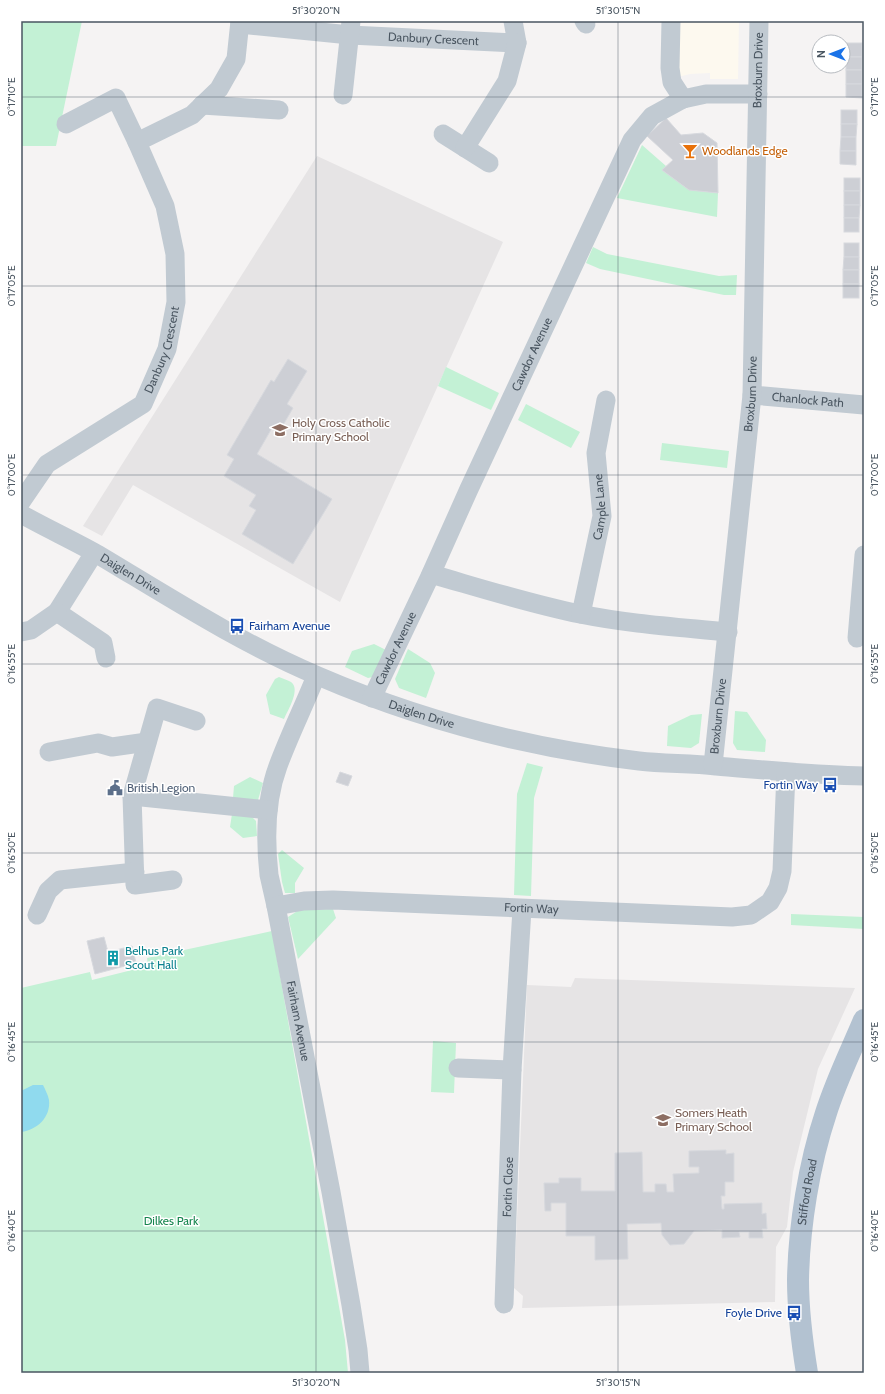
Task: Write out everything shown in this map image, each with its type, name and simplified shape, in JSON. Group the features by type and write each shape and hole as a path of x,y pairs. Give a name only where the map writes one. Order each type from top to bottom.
{"main road":[{"name":"Stifford Road","path":"807,1373 799,1306 798,1279 803,1220 809,1178 826,1113 838,1080 864,1020"}],"street":[{"path":"465,148 507,81 517,43 513,21"},
{"path":"671,21 670,68 672,82 683,99"},
{"name":"Broxburn Drive","path":"713,765 752,395 759,21"},
{"name":"Danbury Crescent","path":"137,142 192,114 219,89 236,59 240,22 350,28 517,43"},
{"path":"343,95 350,28"},
{"name":"Cawdor Avenue","path":"372,698 632,140 652,116 683,99 706,94 758,94"},
{"name":"Danbury Crescent","path":"21,502 47,464 143,404 167,349 176,302 175,254 165,206 116,98 66,124"},
{"path":"202,105 279,110"},
{"path":"444,134 489,162"},
{"name":"Chanlock Path","path":"752,395 864,405"},
{"name":"Cample Lane","path":"581,614 602,516 596,453 606,400"},
{"name":"Daiglen Drive","path":"21,514 94,553 235,637 316,676 372,698 462,728 537,746 640,761 713,765 786,772 864,776"},
{"path":"21,632 31,630 57,612 94,553"},
{"path":"857,638 864,555"},
{"path":"431,574 514,599 581,614 654,625 728,632"},
{"path":"57,612 103,643 106,658"},
{"name":"Fairham Avenue","path":"316,676 277,767 268,810 267,854 269,875 348,1285 360,1373"},
{"path":"173,881 135,885 132,796 157,708 196,721"},
{"path":"49,752 98,743 112,747 147,742"},
{"name":"Fortin Way","path":"276,906 304,901 333,900 732,917 751,915 770,902 778,888 782,871 786,772"},
{"path":"132,796 268,810"},
{"path":"37,915 48,891 60,880 135,872"},
{"name":"Fortin Close","path":"504,1304 512,1070 522,909"},
{"path":"458,1068 512,1070"}],"shaded area":[{"path":"679,21 739,21 738,79 710,79 710,73 690,74 678,77"},
{"name":"Holy Cross Catholic Primary School","path":"317,156 503,242 340,602 133,485 102,536 83,526"},
{"name":"Somers Heath Primary School","path":"575,978 855,988 818,1069 793,1172 787,1227 776,1247 775,1302 522,1308 523,1296 514,1288 527,985 571,987"}],"green space":[{"path":"21,21 82,21 56,146 21,146"},
{"path":"642,145 666,166 662,170 689,190 718,193 717,217 617,198"},
{"path":"593,247 607,254 719,276 737,275 736,295 724,295 600,269 586,263"},
{"path":"446,367 499,393 491,410 438,386"},
{"path":"526,404 580,432 571,448 518,420"},
{"path":"662,443 729,451 727,468 660,460"},
{"path":"374,644 388,651 377,676 368,678 345,667 352,651"},
{"path":"408,649 430,663 435,673 426,698 399,688 395,679"},
{"path":"279,677 291,682 295,689 293,700 284,719 270,714 266,695 275,679"},
{"path":"735,711 747,712 766,740 765,752 737,750 733,743"},
{"path":"702,714 699,743 691,748 667,746 668,726 691,715"},
{"path":"527,763 543,767 534,798 531,896 514,895 517,794"},
{"path":"250,777 263,783 258,800 233,798 234,786"},
{"path":"232,814 251,816 256,821 257,836 243,838 230,827"},
{"path":"282,850 304,868 295,883 295,893 285,893 278,854"},
{"path":"333,909 336,918 298,959 288,917 299,910"},
{"path":"791,914 864,917 864,929 791,925"},
{"name":"Dilkes Park","path":"272,931 345,1340 348,1373 21,1373 21,988 90,972 92,980 148,966 147,958"},
{"path":"433,1041 456,1043 454,1093 431,1092"}],"water":[{"path":"33,1085 43,1085 49,1100 48,1112 42,1122 32,1129 21,1132 21,1091"}],"building":[{"path":"851,43 862,43 862,57 851,57"},
{"path":"851,57 862,57 862,70 851,70"},
{"path":"851,70 862,70 862,84 846,84 846,74 851,74"},
{"path":"846,84 862,84 862,98 846,97"},
{"path":"841,110 857,110 857,124 841,124"},
{"name":"Woodlands Edge","path":"666,118 681,135 703,133 717,143 718,193 689,190 662,170 673,160 647,136"},
{"path":"841,124 857,124 856,137 841,137"},
{"path":"841,137 856,137 856,151 840,151"},
{"path":"840,151 856,151 856,165 840,164"},
{"path":"844,178 860,178 860,191 844,191"},
{"path":"844,191 860,191 860,205 844,205"},
{"path":"844,205 860,205 859,218 844,218"},
{"path":"844,218 859,218 859,232 844,232"},
{"path":"844,243 859,243 859,257 844,257"},
{"path":"844,257 859,257 859,270 843,270"},
{"path":"843,270 859,270 859,284 843,284"},
{"path":"843,284 859,284 859,298 843,298"},
{"path":"288,359 307,371 287,404 293,408 279,432 272,428 257,454 332,499 293,564 242,534 256,510 249,506 256,495 224,476 234,459 227,455 271,380 274,382"},
{"path":"340,772 352,776 348,786 336,782"},
{"name":"Belhus Park Scout Hall","path":"104,937 108,952 132,946 136,963 95,974 87,941"},
{"path":"726,1150 726,1154 734,1153 734,1182 725,1182 725,1196 721,1196 722,1209 724,1209 724,1204 762,1203 762,1214 766,1213 767,1229 762,1229 763,1238 749,1238 749,1232 739,1232 740,1237 722,1238 722,1230 694,1231 684,1244 670,1245 662,1235 661,1223 627,1224 628,1259 595,1260 595,1236 566,1236 566,1203 551,1203 551,1211 545,1211 544,1183 559,1183 559,1178 581,1178 581,1191 615,1191 615,1153 642,1152 643,1192 655,1192 655,1184 666,1184 667,1192 674,1192 673,1174 699,1173 699,1167 689,1167 689,1151"}],"place":[{"name":"Woodlands Edge","path":"690,151"},
{"name":"Holy Cross Catholic Primary School","path":"280,430"},
{"name":"Fairham Avenue","path":"237,626"},
{"name":"Fortin Way","path":"830,785"},
{"name":"British Legion","path":"115,788"},
{"name":"Belhus Park Scout Hall","path":"113,958"},
{"name":"Somers Heath Primary School","path":"663,1120"},
{"name":"Foyle Drive","path":"794,1313"}]}
